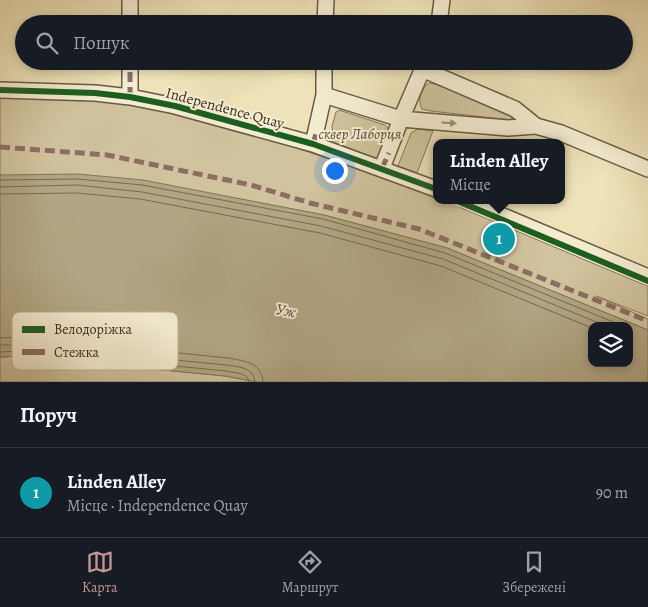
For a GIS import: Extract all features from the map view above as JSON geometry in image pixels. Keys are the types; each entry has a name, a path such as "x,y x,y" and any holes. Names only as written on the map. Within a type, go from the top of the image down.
{"street":[{"path":"130,0 130,15"},
{"path":"325,15 326,0"},
{"path":"440,15 442,0"},
{"path":"130,70 130,97"},
{"path":"315,137 324,95 324,70"},
{"path":"382,168 422,70"},
{"path":"434,70 515,109 536,126"},
{"name":"Independence Quay","path":"0,90 95,92 130,97 315,137 382,168 433,188"},
{"path":"324,95 401,119 508,128 536,126 561,133 648,170"},
{"path":"475,204 648,276"}],"green space":[{"path":"429,83 507,111 512,116 511,120 422,109 420,102 421,94"},
{"path":"0,98 122,101 267,138 433,194 433,204 460,204 648,283 648,316 596,296 648,319 648,330 633,324 633,322 628,322 447,248 324,215 234,198 0,175"},
{"name":"сквер Лаборця","path":"339,110 385,125 389,129 378,159 333,142 332,126 336,112"},
{"path":"418,129 433,131 417,173 398,166 411,133"},
{"path":"12,356 12,370 164,370 225,376 257,382 0,382 0,357"}],"water":[{"name":"Уж","path":"78,174 143,180 324,215 447,248 628,322 588,322 588,367 633,367 633,324 648,330 648,382 257,382 225,376 164,370 178,370 178,312 12,312 12,356 0,357 0,175"}],"marked path":[{"path":"130,70 130,97"},
{"path":"313,144 317,130"},
{"path":"0,147 107,155 251,185 310,203 419,229 648,321"},
{"path":"382,168 389,153"}],"cycle path":[{"path":"0,90 95,93 130,97 175,106 313,144 433,188"},
{"path":"465,204 648,281"}],"place":[{"name":"Linden Alley","path":"499,239"}]}
